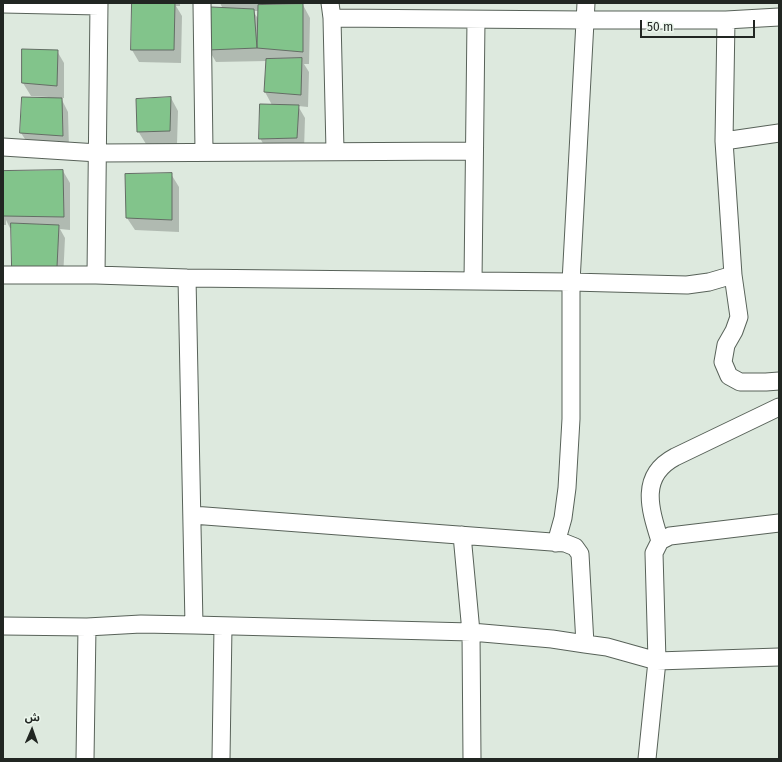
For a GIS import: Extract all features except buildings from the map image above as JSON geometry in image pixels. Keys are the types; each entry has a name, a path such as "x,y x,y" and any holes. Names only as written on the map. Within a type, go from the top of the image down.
{"street":[{"path":"202,3 204,151"},
{"path":"556,543 563,518 567,488 570,440 571,282 586,3"},
{"path":"3,4 99,5 96,275"},
{"path":"335,151 331,10 476,20 726,20 779,17"},
{"path":"473,281 476,20"},
{"path":"726,20 724,141 733,275 740,317 726,345 723,362 729,376 740,382 779,381"},
{"path":"724,141 779,133"},
{"path":"3,147 98,152 474,151"},
{"path":"3,275 96,275 187,278 571,282 687,285 709,282 733,275"},
{"path":"187,278 194,625"},
{"path":"660,542 650,502 651,482 660,467 675,457 779,407"},
{"path":"192,515 565,543 575,547 580,554 585,644"},
{"path":"647,759 657,662 654,553 660,542 670,536 779,523"},
{"path":"462,535 470,632 472,759"},
{"path":"3,626 87,627 141,624 470,632 552,639 607,647 657,662 779,657"},
{"path":"221,759 223,626"},
{"path":"85,759 87,627"}]}
